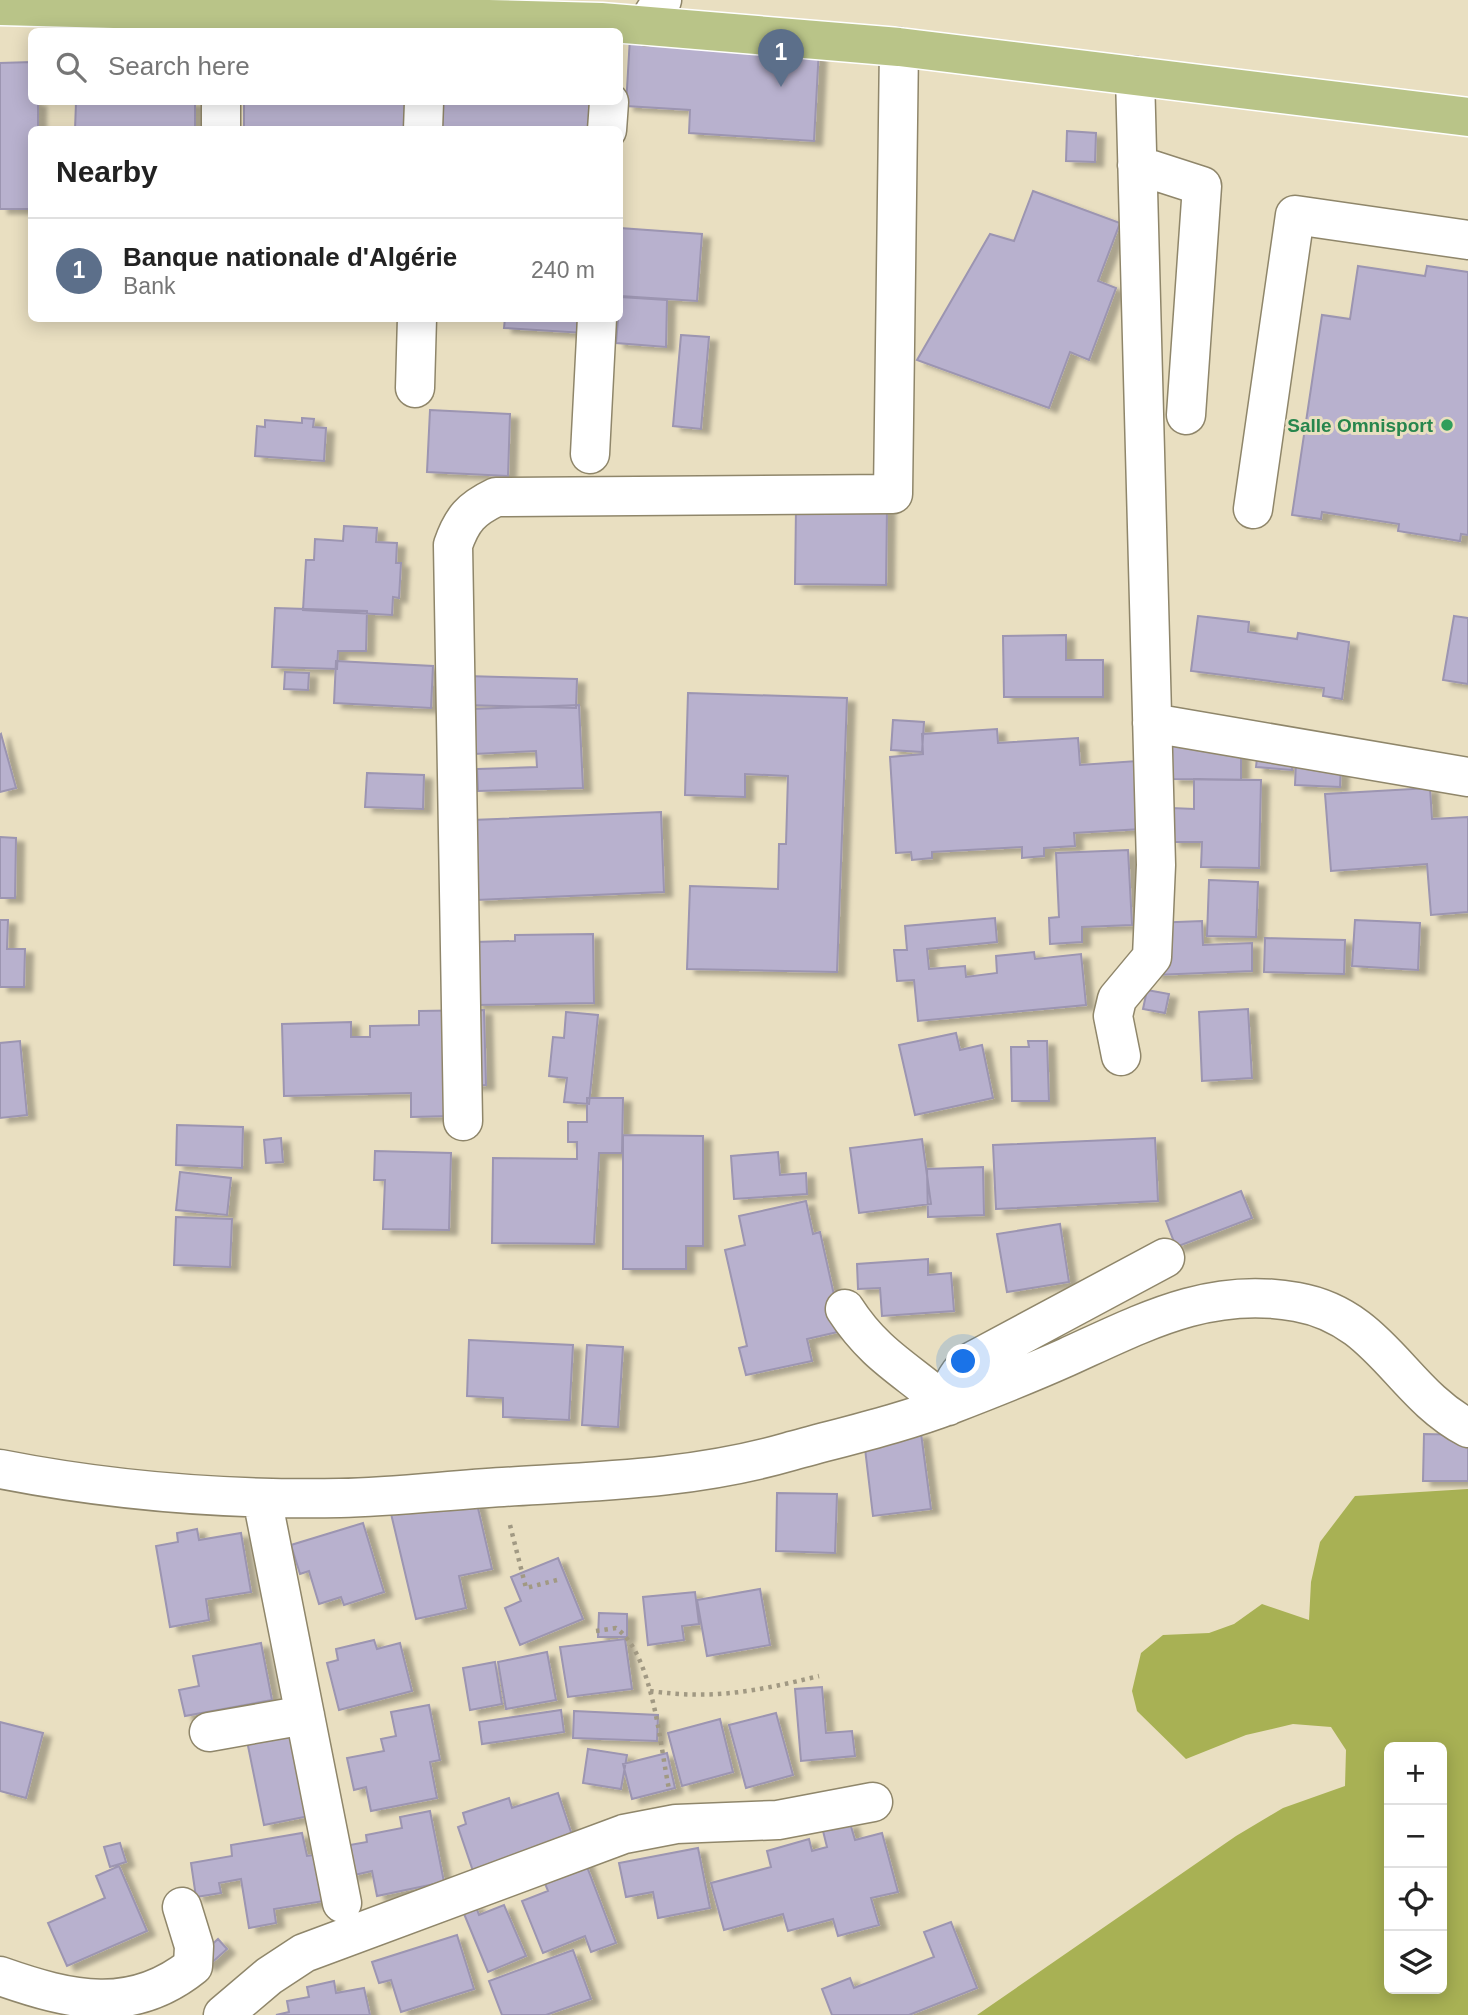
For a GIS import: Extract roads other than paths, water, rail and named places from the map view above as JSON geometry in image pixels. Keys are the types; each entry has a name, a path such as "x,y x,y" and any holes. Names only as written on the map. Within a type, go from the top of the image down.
{"main road":[{"path":"17,4 221,21 375,8 427,24 633,20 899,47 1468,117"}],"street":[{"path":"464,1121 453,545 461,524 472,508 496,496 893,494 899,47"},
{"path":"1121,1056 1113,1016 1117,999 1152,957 1156,865 1135,76"},
{"path":"221,105 221,126"},
{"path":"423,126 424,105"},
{"path":"607,126 609,105"},
{"path":"1137,165 1202,186 1186,415"},
{"path":"1253,509 1295,215 1468,240"},
{"path":"415,388 417,322"},
{"path":"590,454 597,322"},
{"path":"1152,723 1468,778"},
{"path":"947,1406 950,1390 958,1374 970,1363 1165,1258"},
{"path":"0,1469 141,1492 262,1498 342,1498 666,1478 727,1467 947,1406 1032,1373 1167,1311 1214,1300 1254,1296 1298,1302 1338,1312 1377,1343 1448,1418 1468,1428"},
{"path":"845,1309 861,1333 881,1355 947,1406"},
{"path":"262,1498 342,1903"},
{"path":"209,1732 305,1715"},
{"path":"223,2015 269,1976 304,1953 624,1834 676,1824 778,1820 873,1802"},
{"path":"0,1976 52,1994 97,2005 132,2004 179,1979 192,1966 194,1945 182,1907"}],"place":[{"name":"Banque nationale d'Algérie","path":"781,87"},
{"name":"Salle Omnisport","path":"1447,425"}]}
